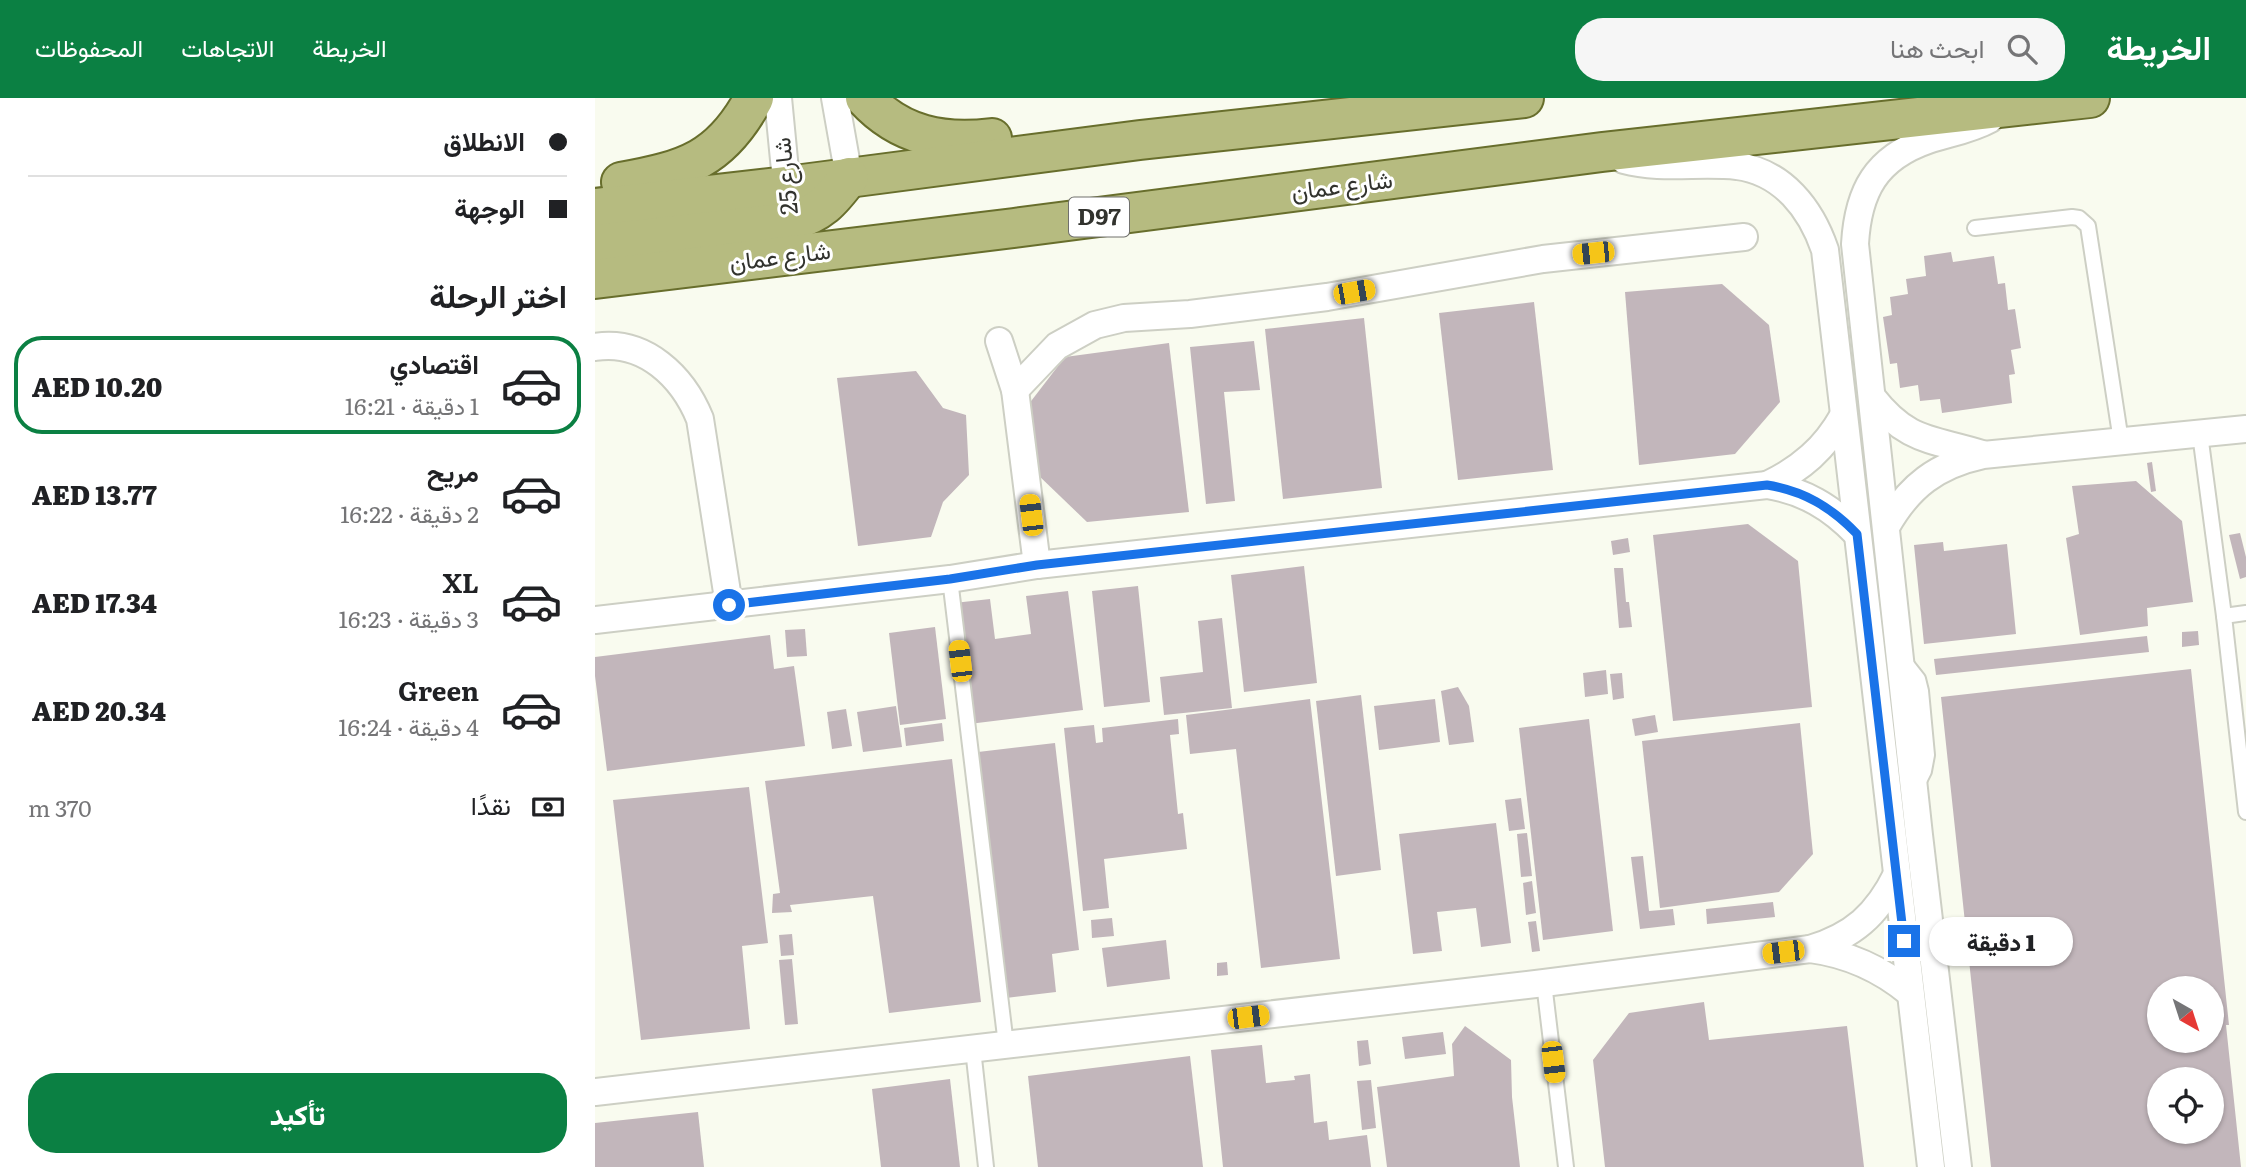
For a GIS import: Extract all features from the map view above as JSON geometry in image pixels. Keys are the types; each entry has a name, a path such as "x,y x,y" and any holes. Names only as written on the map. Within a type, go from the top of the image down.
{"main road":[{"path":"595,187 672,172 692,164 727,138 744,117 754,98"},
{"path":"865,98 889,119 909,130 954,141 1056,129 1112,132 1140,140"},
{"path":"595,244 808,217 823,208 849,177 1413,104 1524,98"},
{"name":"شارع عمان","path":"595,208 790,221 1602,152 2090,98"},
{"name":"شارع عمان","path":"595,279 790,221"}],"street":[{"name":"شارع 25","path":"778,98 790,221"},
{"path":"835,98 849,177"},
{"path":"1958,1167 1855,244 1860,205 1878,170 1903,151 1979,125 2006,107"},
{"path":"1602,152 1616,158 1646,164 1739,166 1763,173 1784,185 1798,199 1810,215 1825,250 1931,1167"},
{"path":"1015,390 1057,346 1095,325 1124,318 1190,314 1327,297 1543,258 1744,237"},
{"path":"999,341 1015,390 1037,565"},
{"path":"595,347 623,348 644,355 679,381 691,399 700,419 729,605"},
{"path":"1872,397 1893,420 1919,437 1983,454"},
{"path":"1767,485 1798,468 1811,457 1829,438 1843,416"},
{"path":"1886,527 1905,497 1933,474 1949,465 1983,454 2246,429"},
{"path":"595,620 950,579 1037,565 1767,485 1817,500 1857,534"},
{"path":"595,1092 1544,983 1810,949 1838,939 1863,922 1888,892 1896,874"},
{"path":"1810,949 1839,954 1867,964 1910,993"}],"lane":[{"path":"1975,228 2073,217 2079,218 2088,226 2121,440"},
{"path":"2200,434 2246,812"},
{"path":"950,579 1006,1045"},
{"path":"2224,616 2246,613"},
{"path":"1544,983 1566,1167"},
{"path":"973,1049 986,1167"}],"building":[{"path":"1951,252 1953,262 1994,256 1998,284 2005,283 2008,310 2015,309 2021,348 2011,350 2015,374 2009,375 2012,403 1942,413 1940,399 1920,401 1918,385 1900,388 1897,363 1890,364 1883,317 1892,315 1890,297 1908,294 1906,279 1926,276 1924,256"},
{"path":"1722,284 1769,325 1780,402 1735,454 1639,465 1625,292"},
{"path":"1534,302 1553,470 1458,480 1439,313"},
{"path":"1364,318 1382,488 1283,499 1265,329"},
{"path":"1254,341 1260,390 1224,392 1235,501 1206,504 1190,347"},
{"path":"1169,343 1189,512 1087,522 1036,473 1025,409 1065,357"},
{"path":"916,371 943,408 966,415 969,475 943,502 931,537 858,546 837,378"},
{"path":"2152,462 2156,491 2151,492 2147,463"},
{"path":"2136,481 2182,521 2193,602 2147,608 2148,626 2080,635 2066,538 2079,534 2072,486"},
{"path":"1748,524 1798,561 1812,707 1673,721 1653,535"},
{"path":"2240,533 2246,557 2246,577 2240,579 2229,535"},
{"path":"1628,538 1630,552 1613,555 1611,541"},
{"path":"1943,542 1944,551 2007,544 2016,634 1924,644 1914,545"},
{"path":"1304,566 1317,683 1244,692 1231,575"},
{"path":"1614,568 1623,568 1626,602 1629,602 1632,627 1619,628"},
{"path":"1138,586 1150,702 1104,707 1092,591"},
{"path":"1068,591 1083,710 969,724 954,603 990,599 995,639 1031,634 1026,596"},
{"path":"1222,618 1232,708 1164,715 1160,677 1203,672 1198,621"},
{"path":"935,627 946,719 900,725 889,633"},
{"path":"805,629 807,656 787,657 785,630"},
{"path":"2198,631 2199,645 2182,647 2182,632"},
{"path":"770,635 774,669 794,666 805,746 607,771 595,657"},
{"path":"2147,636 2149,652 1936,675 1934,659"},
{"path":"2191,669 2224,976 2147,976 2147,1054 2224,1054 2224,978 2229,1025 2226,1025 2241,1167 1991,1167 1941,697"},
{"path":"1606,670 1608,694 1585,697 1583,673"},
{"path":"1622,673 1624,698 1613,700 1610,674"},
{"path":"1458,687 1469,706 1474,742 1449,745 1441,691"},
{"path":"1361,695 1381,870 1336,876 1316,701"},
{"path":"1310,699 1340,959 1261,968 1236,749 1190,754 1186,715"},
{"path":"1435,699 1440,742 1379,750 1374,706"},
{"path":"896,706 902,747 863,752 857,712"},
{"path":"846,709 852,746 832,749 827,712"},
{"path":"1655,715 1658,732 1635,736 1632,719"},
{"path":"1178,719 1179,734 1170,735 1178,814 1183,813 1187,849 1104,859 1109,908 1083,911 1064,728 1094,725 1096,743 1103,742 1102,728"},
{"path":"1589,719 1613,931 1543,940 1519,728"},
{"path":"942,723 944,741 906,746 904,728"},
{"path":"1800,723 1813,854 1779,892 1660,908 1642,741"},
{"path":"1055,743 1079,950 1052,954 1056,992 1006,998 978,752"},
{"path":"952,759 981,1002 889,1013 873,896 790,905 792,912 772,913 773,894 780,893 765,781"},
{"path":"749,787 768,943 742,946 750,1029 641,1040 613,800"},
{"path":"1521,798 1525,829 1509,831 1505,800"},
{"path":"1496,823 1511,943 1481,947 1476,908 1437,912 1442,951 1413,954 1399,834"},
{"path":"1527,833 1532,876 1521,877 1517,834"},
{"path":"1643,856 1649,911 1673,909 1675,925 1640,929 1631,857"},
{"path":"1532,881 1536,913 1526,915 1523,883"},
{"path":"1773,902 1775,917 1707,924 1706,909"},
{"path":"1112,918 1114,936 1092,938 1091,920"},
{"path":"1536,921 1540,951 1532,952 1528,922"},
{"path":"792,934 794,955 781,956 779,935"},
{"path":"1166,940 1170,979 1107,987 1102,948"},
{"path":"792,959 798,1024 785,1025 779,960"},
{"path":"1227,962 1228,975 1217,976 1217,963"},
{"path":"1704,1002 1709,1040 1847,1026 1864,1167 1605,1167 1593,1060 1629,1013"},
{"path":"1465,1026 1511,1060 1512,1097 1520,1167 1387,1167 1377,1087 1454,1076 1452,1044"},
{"path":"1443,1032 1446,1054 1405,1059 1402,1037"},
{"path":"1368,1040 1371,1064 1359,1066 1357,1041"},
{"path":"1262,1045 1266,1083 1295,1080 1294,1076 1310,1074 1314,1123 1327,1121 1329,1140 1367,1135 1371,1167 1223,1167 1211,1050"},
{"path":"1190,1056 1203,1167 1038,1167 1028,1076"},
{"path":"950,1079 960,1167 881,1167 872,1089"},
{"path":"1371,1080 1376,1128 1362,1130 1357,1081"},
{"path":"698,1112 704,1167 595,1167 595,1123"}],"route":[{"path":"729,605 950,579 1037,565 1767,485 1784,488 1817,500 1857,534 1904,941"}]}
